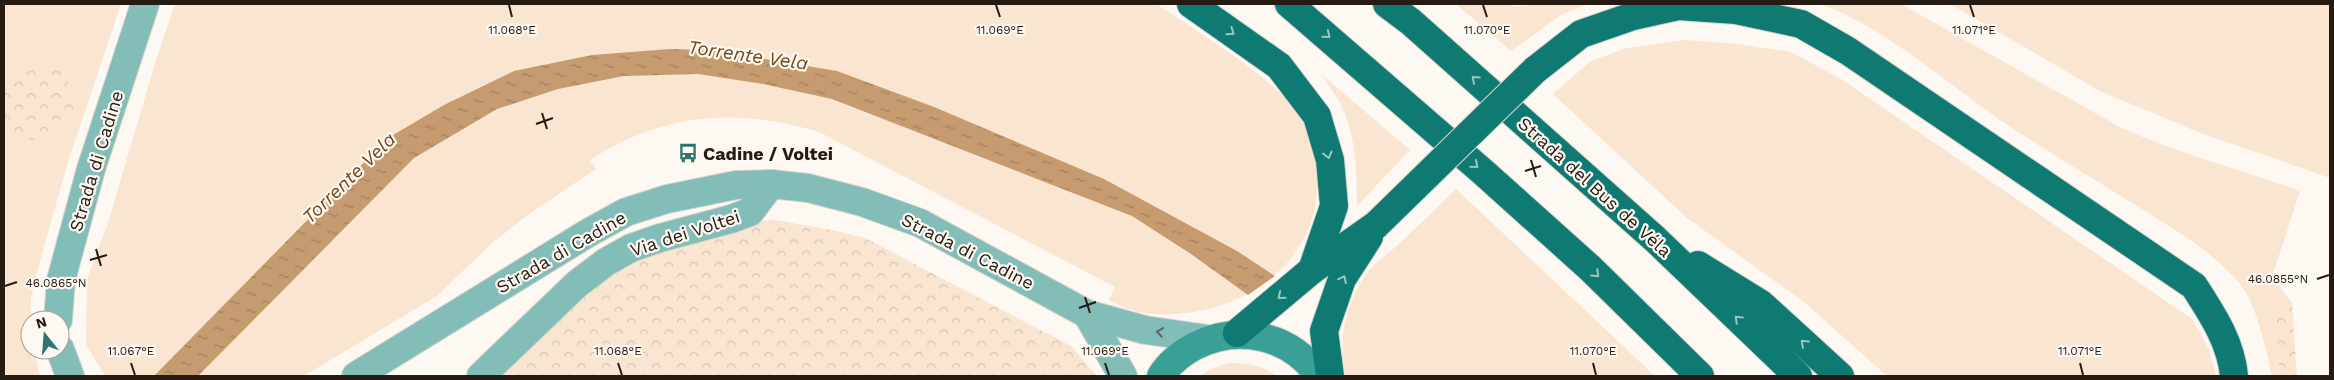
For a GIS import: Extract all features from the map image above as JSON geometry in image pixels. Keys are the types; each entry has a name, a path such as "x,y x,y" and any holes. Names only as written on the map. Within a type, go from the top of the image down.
{"highway":[{"path":"1191,4 1279,66 1317,116 1330,160 1334,206 1312,270"},
{"path":"1289,4 1576,255 1700,376"},
{"name":"Strada del Bus de Véla","path":"1387,4 1411,22 1655,240 1798,376"},
{"path":"1237,334 1312,270 1376,225 1535,70 1581,34 1633,16 1678,6 1736,10 1802,24 1848,51 2194,286 2217,321 2232,360 2234,376"},
{"path":"1330,376 1324,332 1342,279 1376,225"},
{"path":"1655,240 1761,304 1840,376"}],"main road":[{"path":"1161,376 1184,352 1208,340 1237,334 1264,336 1289,347 1310,364 1319,376"}],"street":[{"name":"Strada di Cadine","path":"58,310 60,280 91,169 145,4"},
{"name":"Strada di Cadine","path":"356,376 588,233 626,212 668,199 736,185 772,184 808,188 862,202 920,223 1087,314 1146,330 1208,340"},
{"name":"Via dei Voltei","path":"481,376 569,291 606,262 632,248 660,238 750,212 772,184"},
{"path":"1087,314 1123,376"},
{"path":"64,360 70,376"}],"green space":[{"path":"4,4 121,4 68,162 35,279 31,310 20,310 20,360 36,360 40,376 4,376"},
{"path":"175,4 1156,4 1240,60 1282,95 1298,112 1308,127 1313,142 1317,194 1312,219 1303,241 1289,260 1272,277 1252,291 1229,302 1204,310 1176,314 1138,312 1109,300 1115,287 819,132 758,119 729,117 700,119 672,124 645,132 617,144 590,160 596,169 529,214 491,244 437,296 304,376 105,376 86,344 87,279 108,223 156,60"},
{"path":"1456,4 1510,4 1514,7 1537,4 1587,4 1561,15 1511,51"},
{"path":"1821,4 1901,4 2120,127 2187,153 2300,191 2272,277 2292,303 2274,304 2280,376 2272,376 2256,315 2246,292 2229,272 2206,252 1993,115 1898,45 1848,16"},
{"path":"1950,4 2330,4 2330,178 2198,132 2100,91"},
{"path":"1685,40 1738,44 1791,52 1841,79 2192,319 2208,348 2216,376 1887,376 1804,302 1687,218 1553,94 1591,61 1627,48"},
{"path":"31,66 60,70 70,87 75,101 70,119 61,129 49,137 36,140 23,137 4,126 4,78"},
{"path":"1321,74 1410,150 1357,206 1356,168 1353,143 1347,119 1335,94"},
{"path":"1456,189 1655,376 1346,376 1343,361 1344,331 1352,300 1359,286 1377,262 1398,245"},
{"path":"775,220 865,238 1071,346 1097,376 495,376 542,327 628,260 746,223"},
{"path":"2292,303 2297,376 2280,376 2274,304"},
{"path":"1229,363 1254,365 1266,369 1277,376 1201,376 1210,369"}],"water":[{"name":"Torrente Vela","path":"670,49 711,50 837,71 934,107 1104,179 1237,251 1275,276 1248,295 1191,254 1132,216 832,99 763,84 698,74 624,76 558,89 497,109 414,158 198,376 154,376 388,138 444,105 514,71 592,55"}],"place":[{"name":"Cadine / Voltei","path":"688,153"}]}
